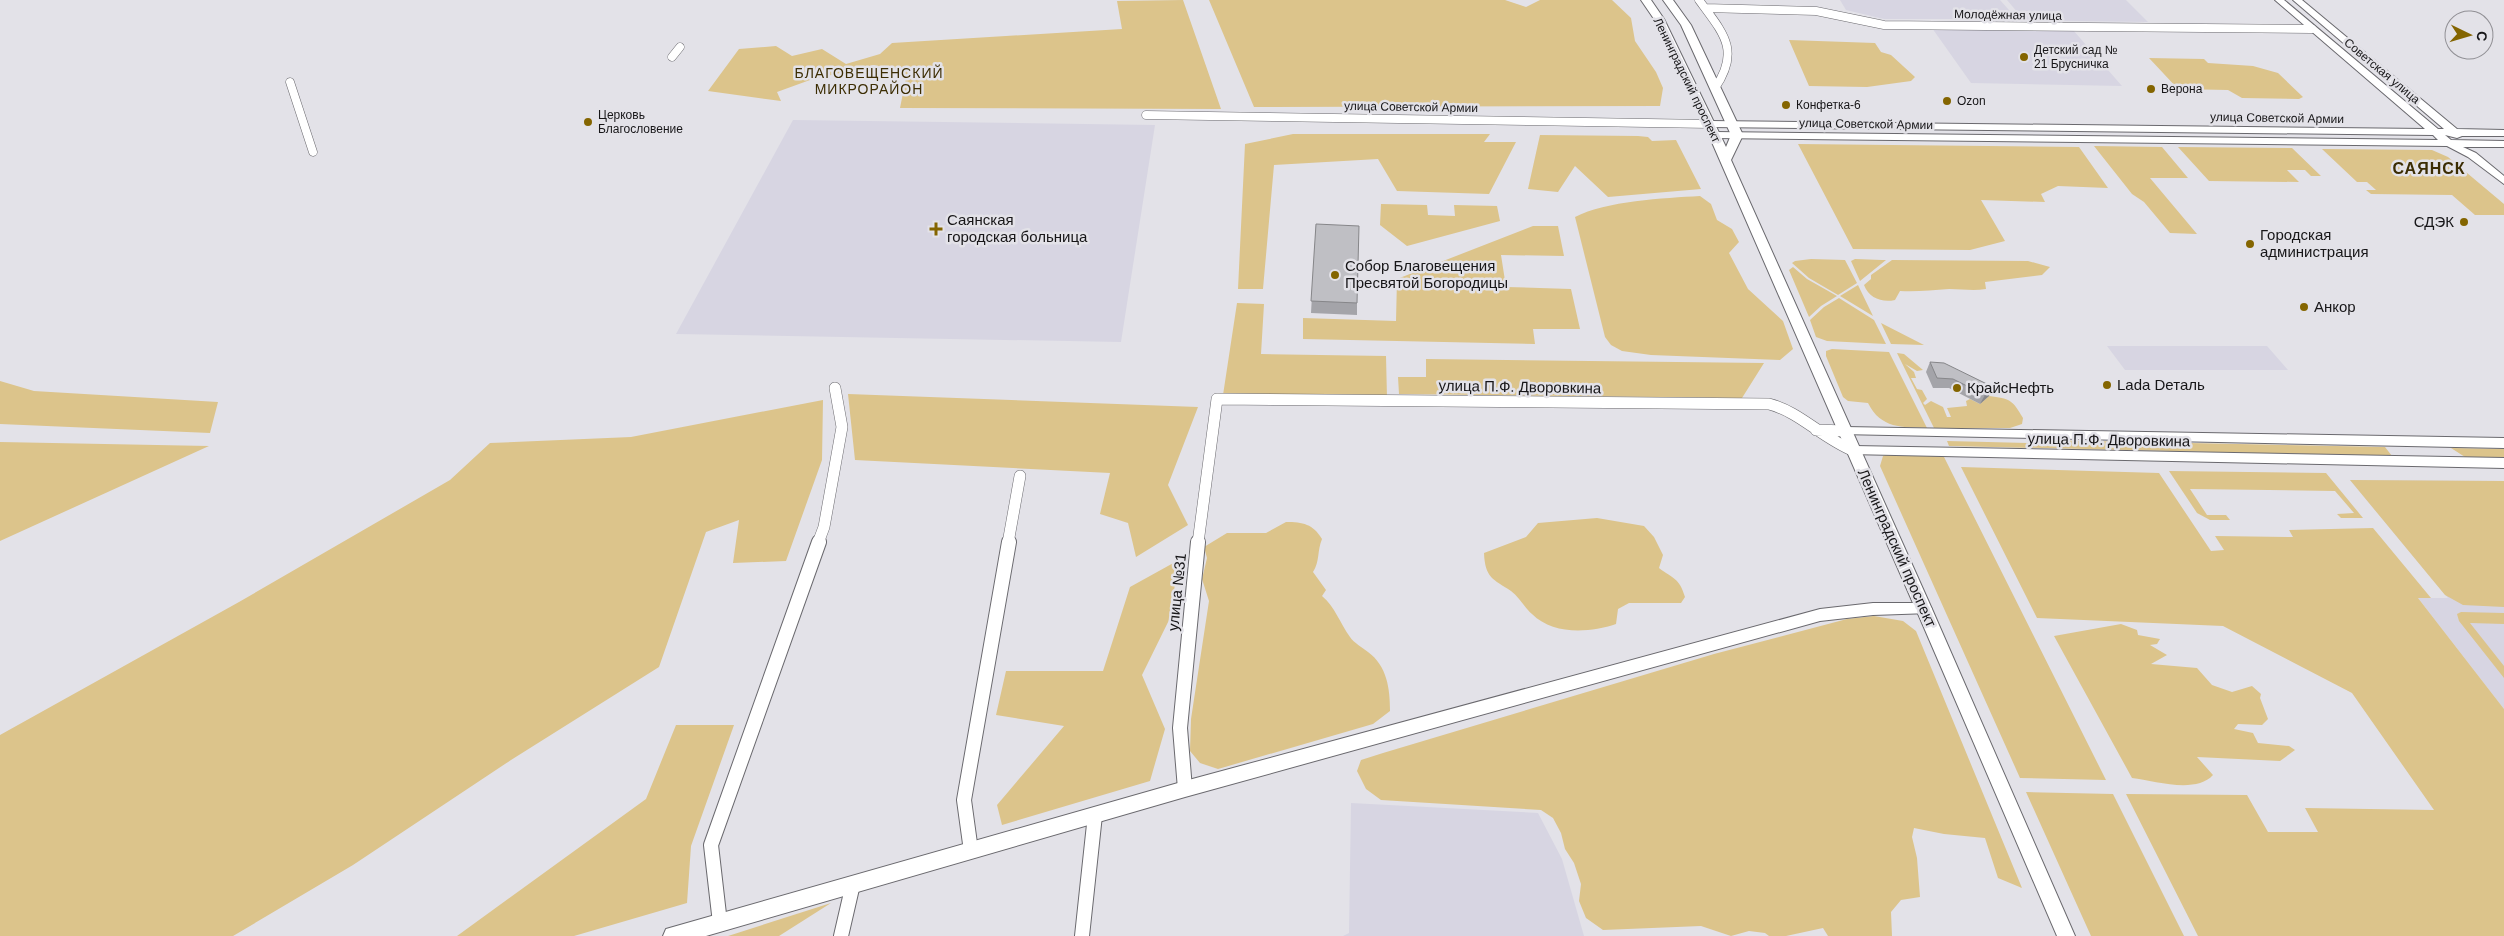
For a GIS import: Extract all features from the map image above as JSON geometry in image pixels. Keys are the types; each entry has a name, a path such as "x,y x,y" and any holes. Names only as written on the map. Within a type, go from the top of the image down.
{"main road":[{"name":"Ленинградский проспект","path":"1646,0 1659,19 1712,129 1924,609"},
{"name":"Ленинградский проспект","path":"1668,0 1686,25 1734,130 1726,161"},
{"path":"673,936 1095,815 1820,615 1873,608 1924,609"}],"street":[{"path":"1699,0 1725,43 1730,59 1726,73 1715,88"},
{"name":"Советская улица","path":"2279,0 2448,143 2472,155 2504,182"},
{"name":"Советская улица","path":"2297,0 2467,143 2472,155"},
{"name":"Молодёжная улица","path":"1705,8 1816,11 1884,25 2312,29"},
{"path":"672,57 680,47"},
{"path":"290,82 313,152"},
{"name":"улица Советской Армии","path":"1146,115 1675,123 1712,129 1734,130 2058,138 2504,144"},
{"name":"улица Советской Армии","path":"1734,130 2049,127 2504,133"},
{"path":"2049,127 2058,138"},
{"path":"720,923 711,845 824,526 842,427 835,388"},
{"name":"улица П.Ф. Дворовкина","path":"1217,399 1769,404 1785,408 1798,415 1814,430 1854,452 2504,463"},
{"name":"улица №31","path":"1185,790 1180,728 1198,543 1217,399"},
{"name":"улица П.Ф. Дворовкина","path":"1814,430 2504,443"},
{"path":"2392,441 2408,461"},
{"path":"970,851 964,800 1020,476"},
{"name":"Ленинградский проспект","path":"1924,609 2066,936"},
{"path":"1082,936 1095,815"},
{"path":"841,936 853,884"}],"shaded area":[{"path":"1183,0 1221,109 900,108 906,78 874,65 810,80 777,92 781,101 708,91 739,49 776,46 792,56 822,49 846,64 880,54 892,43 1122,29 1117,1"},
{"path":"1209,0 1505,0 1526,7 1540,0 1612,0 1631,18 1635,41 1656,72 1663,88 1660,106 1254,107"},
{"path":"1840,0 2000,0 2017,19 1884,19 1846,10"},
{"path":"2007,0 2126,0 2148,22 2024,20"},
{"name":"Детский сад № 21 Брусничка","path":"1932,28 2073,30 2122,86 1971,83"},
{"path":"1789,40 1875,43 1881,52 1891,55 1915,77 1911,81 1867,87 1809,86"},
{"path":"2149,58 2204,59 2208,63 2253,66 2278,73 2303,97 2299,99 2242,98 2228,90 2178,89"},
{"name":"Саянская городская больница","path":"793,120 1155,125 1121,342 676,334"},
{"path":"1293,134 1490,134 1484,142 1516,142 1489,194 1397,191 1378,159 1274,165 1263,289 1238,289 1245,144"},
{"path":"1540,135 1638,136 1648,137 1652,141 1676,140 1701,189 1608,197 1575,166 1558,192 1528,189"},
{"path":"1798,144 2079,147 2108,188 2058,186 2041,194 2045,202 1981,200 2005,241 1970,250 1853,249"},
{"path":"2094,146 2162,147 2188,178 2150,178 2197,234 2170,233 2144,202 2132,194"},
{"path":"2178,147 2292,148 2321,176 2311,176 2305,170 2287,170 2299,182 2209,181"},
{"path":"2322,149 2432,150 2448,157 2504,204 2504,215 2475,215 2452,195 2371,194 2366,190 2376,190 2367,182 2357,182"},
{"path":"1700,196 1711,204 1717,220 1732,229 1739,242 1729,253 1748,289 1783,321 1793,349 1780,360 1651,355 1622,351 1611,345 1605,337 1575,217 1603,207 1619,204 1653,199"},
{"path":"1381,204 1427,205 1428,215 1455,216 1454,205 1497,206 1500,221 1407,246 1380,225"},
{"path":"1533,226 1558,226 1564,256 1501,255 1506,287 1571,289 1580,329 1533,329 1535,344 1303,339 1303,318 1396,321 1397,279"},
{"path":"1811,259 1845,260 1857,283 1838,295 1809,278 1792,263"},
{"path":"1855,259 1886,260 1860,281 1851,261"},
{"path":"1892,260 2028,261 2050,267 2042,275 1985,282 1986,289 1900,291 1895,300 1885,301 1869,293 1864,285 1871,279 1871,275"},
{"path":"1793,267 1807,279 1837,296 1821,306 1809,317 1789,270"},
{"path":"1858,285 1873,316 1840,296"},
{"path":"1839,298 1874,320 1886,344 1827,341 1816,337 1810,320 1824,307"},
{"path":"1237,303 1264,304 1261,354 1386,356 1387,398 1223,395"},
{"path":"1881,323 1924,345 1891,344"},
{"path":"2107,346 2267,346 2288,370 2125,370"},
{"path":"1832,349 1889,352 1927,428 1893,425 1879,418 1868,403 1848,401 1843,397 1826,356 1826,351"},
{"path":"1897,353 1904,354 1923,370 1917,371 1905,364 1914,372 1916,378 1911,378 1917,389 1922,390 1927,399 1923,403 1925,405 1931,401 1943,407 1947,417 1951,417 1947,408 1967,406 1966,401 1970,399 1980,404 1989,396 2002,398 2013,403 2023,418 2022,424 2010,428 1934,428"},
{"path":"1426,359 1764,363 1742,398 1399,394 1398,377 1426,377"},
{"path":"0,381 34,391 218,402 210,433 0,424"},
{"path":"848,394 1198,407 1168,485 1188,525 1136,557 1128,523 1100,514 1110,473 855,460"},
{"path":"823,400 822,460 786,561 733,563 739,520 706,532 659,667 511,760 353,865 233,936 0,936 0,735 239,602 450,480 490,443 631,437"},
{"path":"2041,440 2385,447 2392,456 1949,446 1947,441 2028,443"},
{"path":"0,442 209,446 0,541"},
{"path":"2451,448 2504,449 2504,458 2465,457"},
{"path":"1891,453 1943,455 2106,780 2020,778 1880,466 1883,456"},
{"path":"1961,467 2159,473 2211,551 2224,550 2215,536 2293,537 2289,530 2373,528 2431,598 2418,598 2504,709 2504,936 2198,936 2126,794 2247,795 2268,832 2318,832 2305,808 2434,810 2352,693 2223,626 2037,618"},
{"path":"2169,471 2326,473 2363,518 2341,518 2337,514 2354,513 2335,491 2190,489 2207,515 2226,515 2230,520 2210,520 2197,513"},
{"path":"2350,480 2504,481 2504,709 2418,598 2448,598"},
{"path":"2350,480 2504,481 2504,607 2463,605 2445,595"},
{"path":"1597,518 1644,526 1654,537 1663,555 1659,568 1675,579 1683,590 1685,597 1681,603 1629,603 1618,609 1616,624 1583,630 1561,629 1550,626 1529,612 1514,593 1488,573 1484,553 1526,537 1538,523"},
{"path":"1286,522 1307,525 1315,530 1322,539 1317,564 1313,572 1326,590 1322,596 1334,610 1346,632 1379,664 1388,686 1390,711 1373,724 1218,769 1200,763 1190,751 1191,719 1209,601 1202,579 1207,558 1204,547 1227,533 1266,533"},
{"path":"1177,561 1172,614 1142,675 1165,729 1150,781 1002,825 997,805 1064,726 996,715 1006,671 1103,671 1130,587"},
{"path":"2461,612 2504,613 2504,624 2470,623 2504,666 2504,678 2459,621 2457,614"},
{"path":"1874,616 1903,621 1916,631 2022,888 1998,878 1985,838 1944,834 1914,828 1912,837 1917,858 1920,897 1901,900 1891,912 1892,936 1828,936 1823,928 1786,936 1769,936 1765,933 1749,931 1731,936 1701,926 1603,930 1586,918 1579,901 1581,884 1574,863 1565,849 1561,833 1553,818 1541,810 1381,800 1366,789 1357,771 1361,760 1383,753 1714,654 1847,619"},
{"path":"2121,624 2137,630 2138,635 2160,639 2157,644 2150,645 2167,655 2151,664 2197,668 2212,685 2232,692 2252,686 2261,694 2260,698 2268,719 2262,725 2238,724 2234,729 2253,733 2258,743 2289,746 2295,750 2280,761 2197,757 2213,775 2206,781 2196,784 2175,785 2132,778 2054,636"},
{"path":"676,725 734,725 691,846 687,903 574,936 457,936 646,799"},
{"path":"2026,792 2113,794 2184,936 2091,936"},
{"path":"1351,803 1538,813 1562,859 1584,936 1343,936 1349,933"},
{"path":"831,903 779,936 728,936"}],"building":[{"name":"Собор Благовещения Пресвятой Богородицы","path":"1316,224 1359,226 1357,303 1311,301"},
{"path":"1930,362 1944,363 1993,387 1985,395 1953,379 1937,378"}],"place":[{"name":"Детский сад № 21 Брусничка","path":"2024,57"},
{"name":"Верона","path":"2151,89"},
{"name":"Ozon","path":"1947,101"},
{"name":"Конфетка-6","path":"1786,105"},
{"name":"Церковь Благословение","path":"588,122"},
{"name":"СДЭК","path":"2464,222"},
{"name":"Саянская городская больница","path":"936,229"},
{"name":"Городская администрация","path":"2250,244"},
{"name":"Собор Благовещения Пресвятой Богородицы","path":"1335,275"},
{"name":"Анкор","path":"2304,307"},
{"name":"Lada Dеталь","path":"2107,385"},
{"name":"КрайсНефть","path":"1957,388"}],"district":[{"name":"БЛАГОВЕЩЕНСКИЙ МИКРОРАЙОН","path":"869,82"},
{"name":"САЯНСК","path":"2429,168"}]}
